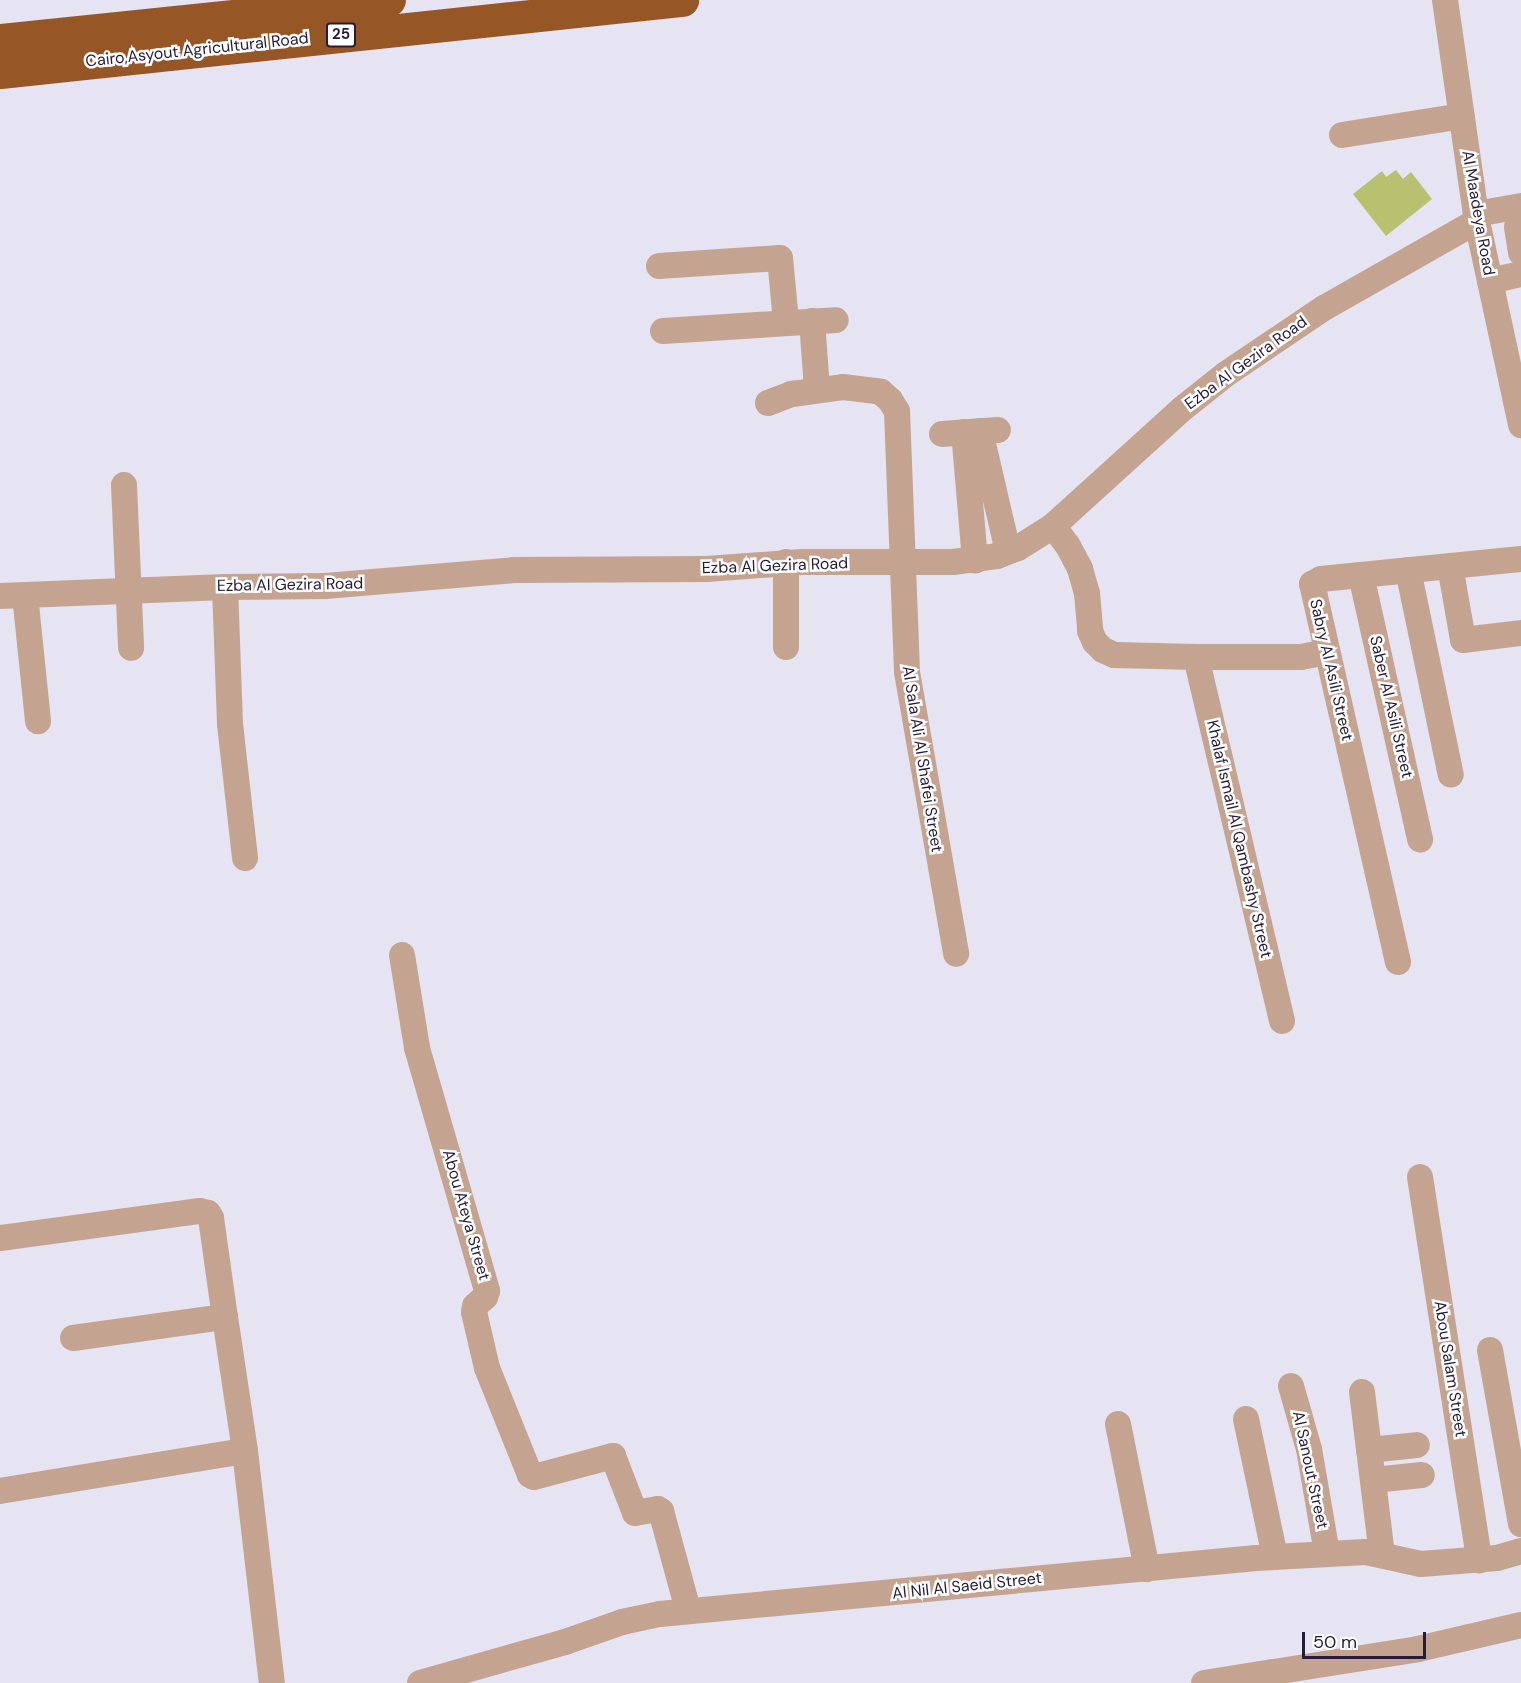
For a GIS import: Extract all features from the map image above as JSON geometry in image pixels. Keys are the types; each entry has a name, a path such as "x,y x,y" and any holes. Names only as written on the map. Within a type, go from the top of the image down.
{"highway":[{"name":"Cairo,Asyout Agricultural Road","path":"0,72 95,45 174,10 389,0"},
{"name":"Cairo,Asyout Agricultural Road","path":"0,40 95,45 681,0"}],"street":[{"name":"Al Maadeya Road","path":"1445,0 1477,217 1521,425"},
{"path":"1342,135 1462,117"},
{"name":"Ezba Al Gezira Road","path":"0,597 225,587 357,584 514,570 707,569 786,562 902,564 975,561 1008,552 1038,537 1226,374 1374,278 1477,217 1519,217"},
{"path":"1519,217 1521,253"},
{"path":"658,266 780,258 786,322"},
{"path":"1490,281 1521,274"},
{"path":"663,331 824,320 817,389"},
{"name":"Al Sala Ali Al Shafei Street","path":"768,403 817,389 843,387 881,392 897,411 902,564 910,693 956,954"},
{"path":"975,561 971,432 1008,552"},
{"path":"124,485 131,648"},
{"path":"1053,526 1068,546 1080,569 1087,593 1090,631 1095,642 1103,650 1114,655 1196,657 1301,657 1327,652"},
{"name":"Sabry Al Asili Street","path":"1398,962 1312,584 1316,579 1521,559"},
{"path":"786,562 786,647"},
{"path":"1450,566 1463,640 1521,633"},
{"path":"1408,570 1451,775"},
{"name":"Saber Al Asili Street","path":"1361,575 1420,838"},
{"path":"225,587 230,724 245,858"},
{"path":"25,595 38,721"},
{"name":"Khalaf Ismail Al Qambashy Street","path":"1196,657 1282,1021"},
{"name":"Abou Ateya Street","path":"402,955 417,1048 487,1291 485,1297 474,1306 474,1312 488,1368 530,1475 534,1477 613,1456 634,1514 656,1509 661,1511 688,1610"},
{"name":"Abou Salam Street","path":"1420,1177 1479,1560"},
{"path":"0,1238 200,1211 207,1213 211,1218 245,1451 272,1683"},
{"path":"73,1338 225,1317"},
{"path":"1490,1350 1521,1524"},
{"name":"Al Sanout Street","path":"1292,1386 1309,1449 1327,1553"},
{"path":"1362,1392 1382,1555"},
{"path":"1246,1419 1275,1557"},
{"path":"1118,1424 1147,1569"},
{"path":"1369,1450 1418,1445"},
{"path":"0,1491 245,1451"},
{"path":"1373,1480 1422,1475"},
{"name":"Al Nil Al Saeid Street","path":"420,1683 565,1642 622,1622 688,1610 781,1604 1327,1553 1366,1552 1421,1564 1479,1560 1521,1551"},
{"path":"1204,1683 1418,1649 1521,1625"}],"building":[{"path":"1396,170 1403,179 1411,172 1432,199 1386,236 1353,194 1382,171 1386,177"}]}
